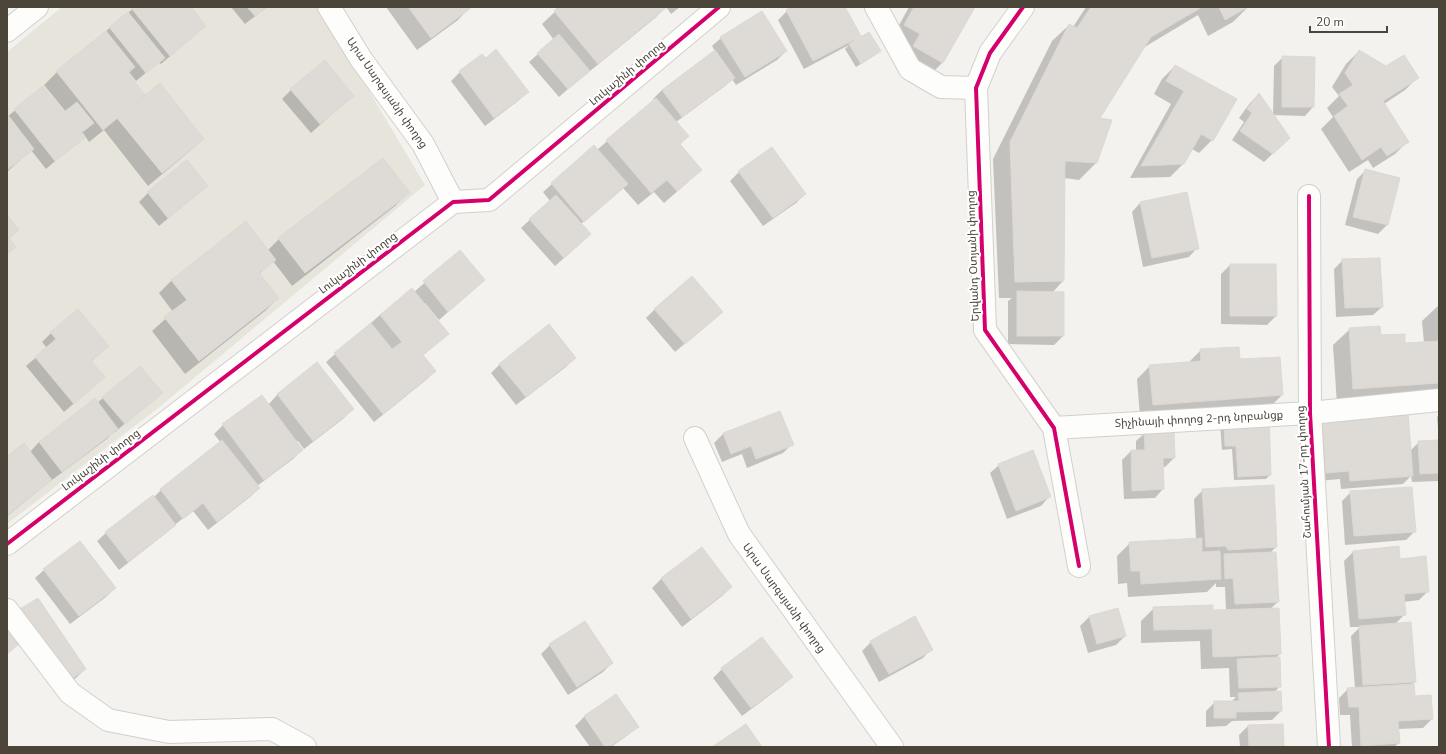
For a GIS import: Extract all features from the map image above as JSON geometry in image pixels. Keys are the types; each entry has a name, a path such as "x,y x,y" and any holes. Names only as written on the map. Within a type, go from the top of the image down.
{"street":[{"path":"7,31 37,7"},
{"name":"Արա Սարգսյանի փողոց","path":"329,7 361,59 423,144 453,202"},
{"name":"Լուկաշինի փողոց","path":"7,544 453,202 489,200 719,7"},
{"path":"876,7 910,69 941,87 976,88"},
{"name":"Երվանդ Օտյանի փողոց","path":"1023,7 990,53 976,88 985,330 1054,428 1079,566"},
{"name":"Շահումյան 17-րդ փողոց","path":"1309,196 1310,413 1329,747"},
{"name":"Տիչինայի փողոց 2-րդ նրբանցք","path":"1054,428 1310,413 1439,400"},
{"name":"Արա Սարգսյանի փողոց","path":"695,438 739,534 892,747"},
{"path":"7,610 70,693 108,720 169,732 272,729 305,747"}],"shaded area":[{"path":"62,7 319,7 425,185 162,405 7,524 7,52"}],"building":[{"path":"133,7 191,7 206,26 170,56 132,9"},
{"path":"247,7 266,7 255,16"},
{"path":"408,7 472,7 431,38"},
{"path":"558,7 667,7 598,64 554,11"},
{"path":"792,7 845,7 861,36 813,61 786,10"},
{"path":"914,7 975,7 943,63 913,46 920,34 904,25"},
{"path":"1091,7 1202,7 1151,37 1100,118 1112,120 1097,163 1065,161 1064,281 1015,282 1010,142 1069,24 1077,28"},
{"path":"1219,7 1248,7 1225,20"},
{"path":"762,11 787,51 745,77 720,37"},
{"path":"128,12 165,58 146,73 109,27"},
{"path":"106,31 135,67 128,73 145,95 103,130 56,71"},
{"path":"869,32 881,51 861,64 849,44"},
{"path":"559,34 590,71 568,89 537,53"},
{"path":"496,49 529,92 494,118 459,71 482,54 486,58"},
{"path":"715,50 735,78 682,117 662,90"},
{"path":"1359,50 1386,66 1404,55 1419,78 1383,101 1409,142 1387,156 1381,147 1362,160 1334,116 1348,106 1339,94 1353,85 1345,73"},
{"path":"1282,56 1315,57 1314,107 1282,107"},
{"path":"325,60 354,96 320,124 290,89"},
{"path":"1175,65 1237,99 1213,141 1201,134 1184,164 1141,166 1184,91 1166,81"},
{"path":"160,83 204,139 162,173 117,118"},
{"path":"43,86 64,112 77,102 94,123 81,133 85,138 55,161 14,109"},
{"path":"1259,93 1290,138 1273,154 1240,131 1252,113 1247,109"},
{"path":"656,98 689,136 680,144 702,170 677,191 667,180 651,193 606,140"},
{"path":"7,115 34,149 7,170"},
{"path":"594,145 628,184 584,222 551,183"},
{"path":"772,147 806,194 773,218 738,171"},
{"path":"383,158 410,193 305,273 278,238"},
{"path":"187,160 208,186 168,218 147,192"},
{"path":"1365,169 1400,178 1388,225 1353,217"},
{"path":"1187,192 1199,249 1152,258 1140,202"},
{"path":"556,195 591,234 564,258 529,219"},
{"path":"7,215 19,230 9,238 16,247 7,254"},
{"path":"246,221 276,260 259,273 279,298 199,361 164,317 187,300 171,280"},
{"path":"460,250 485,280 448,312 423,281"},
{"path":"1380,258 1383,307 1345,308 1342,259"},
{"path":"1230,264 1276,264 1277,316 1230,316"},
{"path":"692,276 723,312 685,344 654,309"},
{"path":"412,288 449,334 423,355 436,371 383,414 334,353 371,323 392,349 402,342 380,315"},
{"path":"1017,291 1064,292 1064,336 1017,336"},
{"path":"78,309 109,346 91,361 105,377 74,404 35,357 56,339 50,332"},
{"path":"549,324 576,358 526,397 499,364"},
{"path":"1380,326 1381,335 1405,334 1405,343 1439,341 1439,383 1353,389 1349,328"},
{"path":"1239,347 1240,359 1280,357 1283,395 1153,405 1149,365 1201,361 1200,349"},
{"path":"317,362 354,409 313,441 277,394"},
{"path":"140,366 163,393 125,424 102,397"},
{"path":"262,395 303,450 264,480 222,424"},
{"path":"95,398 118,429 62,472 39,442"},
{"path":"780,411 794,445 756,459 751,446 731,454 723,433"},
{"path":"1408,413 1413,476 1350,481 1349,471 1326,473 1322,420"},
{"path":"1269,417 1271,475 1238,477 1236,446 1225,446 1224,418"},
{"path":"1174,431 1175,458 1163,458 1164,489 1132,491 1131,450 1145,450 1144,432"},
{"path":"222,440 260,488 217,522 203,503 183,519 160,489"},
{"path":"1439,440 1439,473 1420,474 1418,441"},
{"path":"24,443 52,480 7,515 7,456"},
{"path":"1033,450 1051,497 1016,511 998,464"},
{"path":"1274,485 1277,547 1228,550 1226,546 1206,547 1202,489"},
{"path":"1412,487 1416,532 1354,536 1350,491"},
{"path":"153,495 176,525 128,562 105,532"},
{"path":"1202,538 1202,552 1220,551 1221,579 1141,584 1140,571 1131,571 1129,542"},
{"path":"80,541 116,588 79,616 43,569"},
{"path":"1399,546 1400,559 1426,556 1429,592 1404,594 1406,615 1359,619 1353,551"},
{"path":"702,547 732,587 691,619 661,578"},
{"path":"1276,552 1279,602 1235,604 1233,578 1225,579 1224,554"},
{"path":"38,598 86,669 68,681 20,609"},
{"path":"1213,605 1213,610 1279,608 1281,654 1213,657 1212,629 1154,630 1153,607"},
{"path":"1118,608 1126,636 1097,644 1089,616"},
{"path":"915,616 933,650 889,674 870,641"},
{"path":"585,621 613,663 577,687 549,644"},
{"path":"1411,622 1416,682 1363,685 1359,626"},
{"path":"7,628 19,644 7,654"},
{"path":"762,637 793,677 751,708 721,668"},
{"path":"1280,657 1281,687 1239,688 1237,659"},
{"path":"1414,684 1415,696 1431,695 1433,719 1398,721 1400,743 1361,746 1359,707 1349,707 1347,688"},
{"path":"1281,691 1282,711 1236,712 1236,718 1214,718 1214,701 1239,701 1238,693"},
{"path":"616,694 639,727 609,747 605,747 584,716"},
{"path":"746,724 762,747 712,747"},
{"path":"1283,724 1284,747 1249,747 1248,725"}],"cycle path":[{"path":"7,544 453,202 489,200 719,7"},
{"path":"1023,7 990,53 976,88 985,330 1054,428 1079,566"},
{"path":"1309,196 1310,413 1329,747"}]}
